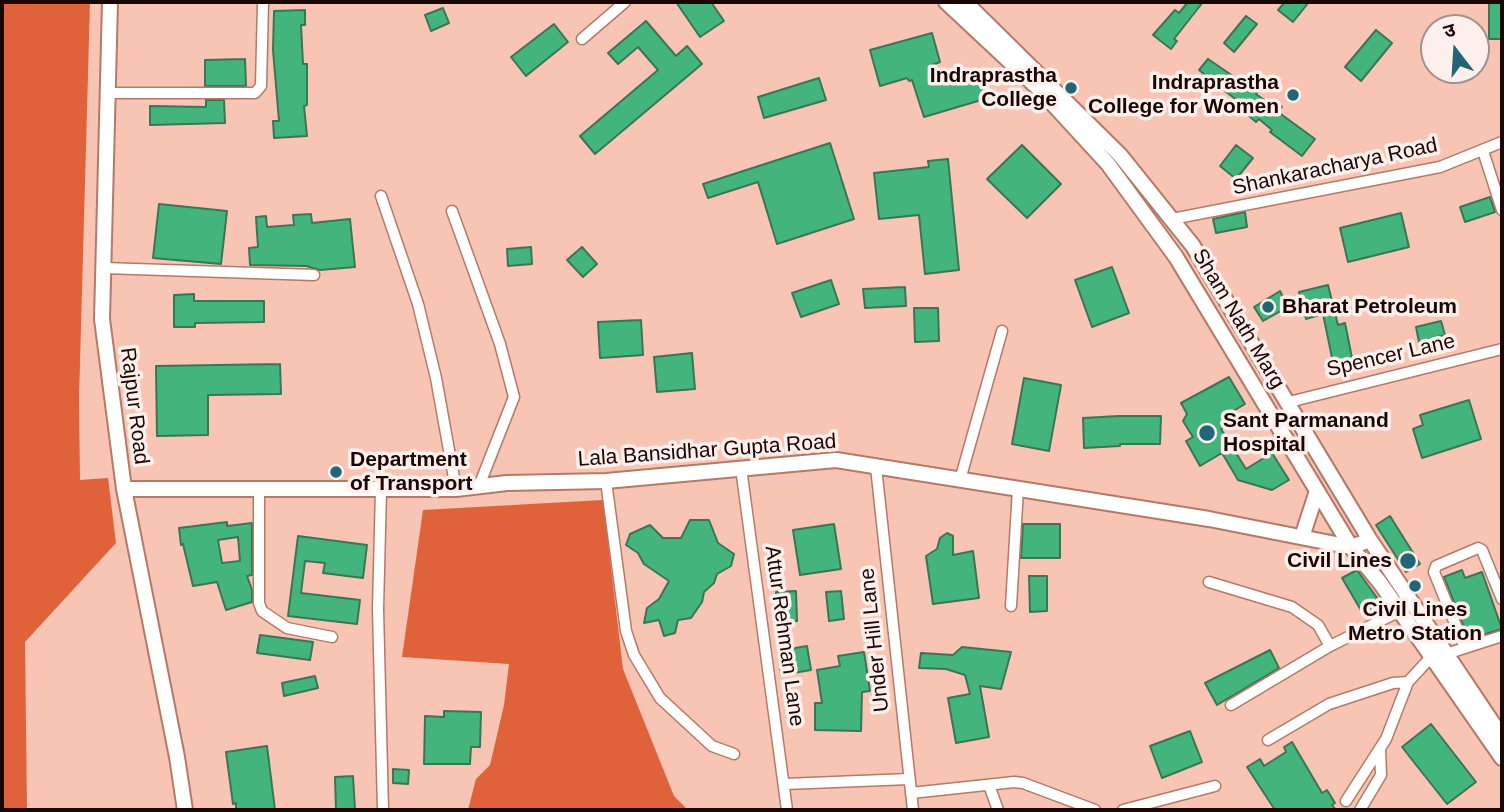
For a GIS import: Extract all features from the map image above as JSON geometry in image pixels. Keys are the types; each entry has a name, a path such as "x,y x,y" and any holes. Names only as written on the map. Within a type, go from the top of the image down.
{"street":[{"name":"Rajpur Road","path":"110,2 102,319 124,489 185,810"},
{"path":"108,93 255,93 261,86 263,2"},
{"path":"582,39 625,2"},
{"name":"Sham Nath Marg","path":"946,2 1040,90 1108,164 1176,257 1350,547 1502,737"},
{"name":"Sham Nath Marg","path":"965,2 1120,155 1194,246 1502,758"},
{"name":"Shankaracharya Road","path":"1172,219 1440,167 1502,142"},
{"path":"1483,151 1502,210"},
{"path":"381,196 418,304 436,378 456,489"},
{"path":"452,211 500,344 514,397 480,486"},
{"path":"104,268 314,275"},
{"path":"960,480 1002,331"},
{"name":"Spencer Lane","path":"1289,402 1502,349"},
{"name":"Lala Bansidhar Gupta Road","path":"124,489 456,489 507,483 606,481 836,460 1209,519 1350,547"},
{"name":"Under Hill Lane","path":"876,467 913,810"},
{"name":"Attur Rehman Lane","path":"741,468 787,810"},
{"path":"606,481 626,632 634,654 660,698 712,747 734,754"},
{"path":"1011,606 1018,489"},
{"path":"259,490 259,603 262,611 287,628 332,637"},
{"path":"381,491 378,609 383,810"},
{"path":"1302,537 1317,491"},
{"path":"1350,547 1370,540"},
{"path":"1465,648 1434,572 1436,566 1478,548 1482,550 1502,599"},
{"path":"1209,582 1292,607 1318,625 1330,646"},
{"path":"1231,705 1330,646 1400,611"},
{"path":"1346,801 1390,729 1408,681 1439,655 1502,636"},
{"path":"1268,740 1329,704 1393,682 1408,681"},
{"path":"1360,810 1381,775 1380,748"},
{"path":"785,784 909,779"},
{"path":"911,793 1023,783 1095,810"},
{"path":"989,785 998,810"},
{"path":"1123,810 1215,786"}],"shaded area":[{"path":"2,2 90,2 79,398 80,480 108,478 116,543 25,642 27,810 2,810"},
{"path":"603,500 623,669 674,796 688,810 468,810 476,779 490,765 504,705 509,664 402,657 423,510"}],"building":[{"path":"676,2 711,2 724,21 700,37"},
{"path":"1188,2 1203,2 1174,39 1177,41 1171,49 1153,35 1175,10 1179,13"},
{"path":"1285,2 1309,2 1293,22 1278,10"},
{"path":"1489,2 1502,2 1502,39 1490,39"},
{"path":"443,8 449,23 431,31 425,15"},
{"path":"305,10 305,25 301,25 303,64 307,64 307,105 304,106 307,136 274,138 273,121 279,121 273,50 274,11"},
{"path":"1246,16 1257,24 1234,52 1224,43"},
{"path":"646,21 676,56 687,46 702,64 595,154 580,136 658,70 638,47 618,64 608,53"},
{"path":"554,24 568,42 526,76 511,57"},
{"path":"1376,30 1392,43 1361,81 1345,67"},
{"path":"932,33 940,62 932,65 938,85 980,72 988,98 924,117 912,80 907,78 880,86 870,50"},
{"path":"245,59 246,86 205,86 205,60"},
{"path":"1208,59 1249,87 1253,83 1260,89 1256,94 1271,105 1275,101 1282,107 1278,112 1315,139 1302,156 1270,132 1272,130 1259,119 1256,122 1235,104 1238,101 1221,88 1219,92 1202,79 1205,75 1199,70"},
{"path":"819,78 826,100 764,118 758,97"},
{"path":"206,100 224,100 225,123 150,125 150,106 206,107"},
{"path":"830,143 854,219 777,244 758,182 708,198 703,184"},
{"path":"1022,145 1061,184 1027,218 987,179"},
{"path":"1236,145 1253,158 1236,179 1220,166"},
{"path":"948,159 959,270 925,274 919,215 879,219 874,173 929,167 928,161"},
{"path":"1490,197 1495,212 1465,222 1460,207"},
{"path":"159,204 227,211 221,264 153,258"},
{"path":"1245,212 1247,227 1216,233 1213,219"},
{"path":"1401,213 1409,247 1348,262 1340,228"},
{"path":"311,214 312,223 350,219 355,267 320,270 306,266 250,265 249,248 258,247 256,217 266,216 267,227 294,225 293,215"},
{"path":"531,247 532,264 508,266 507,249"},
{"path":"582,247 597,264 583,277 567,260"},
{"path":"1112,267 1129,313 1092,327 1075,280"},
{"path":"831,280 839,304 801,317 792,293"},
{"path":"1328,285 1338,325 1345,323 1354,368 1335,372 1323,314 1306,319 1299,292"},
{"path":"905,287 906,306 865,308 863,289"},
{"path":"1280,291 1288,307 1263,321 1254,307"},
{"path":"194,294 194,301 264,301 264,322 195,323 195,327 174,327 174,295"},
{"path":"914,308 938,308 939,341 915,342"},
{"path":"641,320 643,355 600,358 598,322"},
{"path":"1441,321 1445,335 1419,342 1416,327"},
{"path":"692,353 695,389 657,392 654,357"},
{"path":"280,364 281,394 208,395 208,435 157,436 156,366"},
{"name":"Sant Parmanand Hospital","path":"1229,377 1245,404 1230,413 1234,421 1221,429 1246,469 1272,453 1289,480 1272,490 1238,480 1222,453 1200,466 1186,441 1193,437 1183,421 1187,414 1181,403"},
{"path":"1024,378 1061,385 1049,451 1012,444"},
{"path":"1469,400 1481,439 1422,458 1413,429 1423,425 1420,415"},
{"path":"1161,416 1160,444 1120,444 1084,448 1083,418"},
{"path":"1390,516 1420,564 1406,572 1376,525"},
{"path":"690,520 709,520 718,543 734,554 731,566 717,574 691,618 678,620 675,633 664,636 659,620 644,623 647,608 659,599 669,581 644,564 638,553 626,545 630,534 650,525 663,538 681,538"},
{"path":"227,522 227,526 252,523 252,575 247,576 252,590 252,602 226,610 217,582 193,586 179,528","holes":["238,537 240,561 222,563 218,540"]},
{"path":"834,524 841,569 800,575 793,530"},
{"path":"1023,524 1060,524 1060,558 1021,558"},
{"path":"947,533 953,536 953,555 973,551 979,598 933,604 926,556 937,549 940,538"},
{"path":"298,536 367,545 363,578 323,573 325,563 305,561 301,593 360,600 357,624 288,616"},
{"path":"1357,570 1383,606 1365,617 1342,578"},
{"path":"1462,570 1465,578 1482,572 1502,629 1469,639 1444,577"},
{"path":"1029,576 1047,576 1047,611 1030,612"},
{"path":"796,591 797,621 777,622 776,592"},
{"path":"841,591 844,619 829,621 826,592"},
{"path":"260,635 313,642 310,660 257,653"},
{"path":"807,646 811,670 781,675 778,651"},
{"path":"962,647 1011,652 1001,689 980,686 989,737 956,743 948,698 970,694 965,675 946,669 919,668 921,653 953,655"},
{"path":"1270,650 1279,668 1217,705 1205,683"},
{"path":"864,652 870,691 862,692 861,731 815,730 815,703 822,703 817,670 840,666 838,656"},
{"path":"315,676 318,688 284,696 282,683"},
{"path":"444,711 481,712 480,747 471,747 470,764 424,764 425,716 444,717"},
{"path":"1431,724 1476,782 1447,804 1402,747"},
{"path":"1190,731 1202,762 1162,778 1150,746"},
{"path":"1292,742 1322,793 1327,790 1336,810 1275,810 1247,767 1260,759 1264,766 1286,752 1284,747"},
{"path":"267,746 275,810 236,810 226,752"},
{"path":"393,769 409,770 408,784 393,783"},
{"path":"353,776 355,810 336,810 335,777"}],"place":[{"name":"Indraprastha College","path":"1071,88"},
{"name":"Indraprastha College for Women","path":"1293,95"},
{"name":"Bharat Petroleum","path":"1268,307"},
{"name":"Sant Parmanand Hospital","path":"1207,433"},
{"name":"Department of Transport","path":"336,472"},
{"name":"Civil Lines","path":"1408,561"},
{"name":"Civil Lines Metro Station","path":"1415,586"}]}
